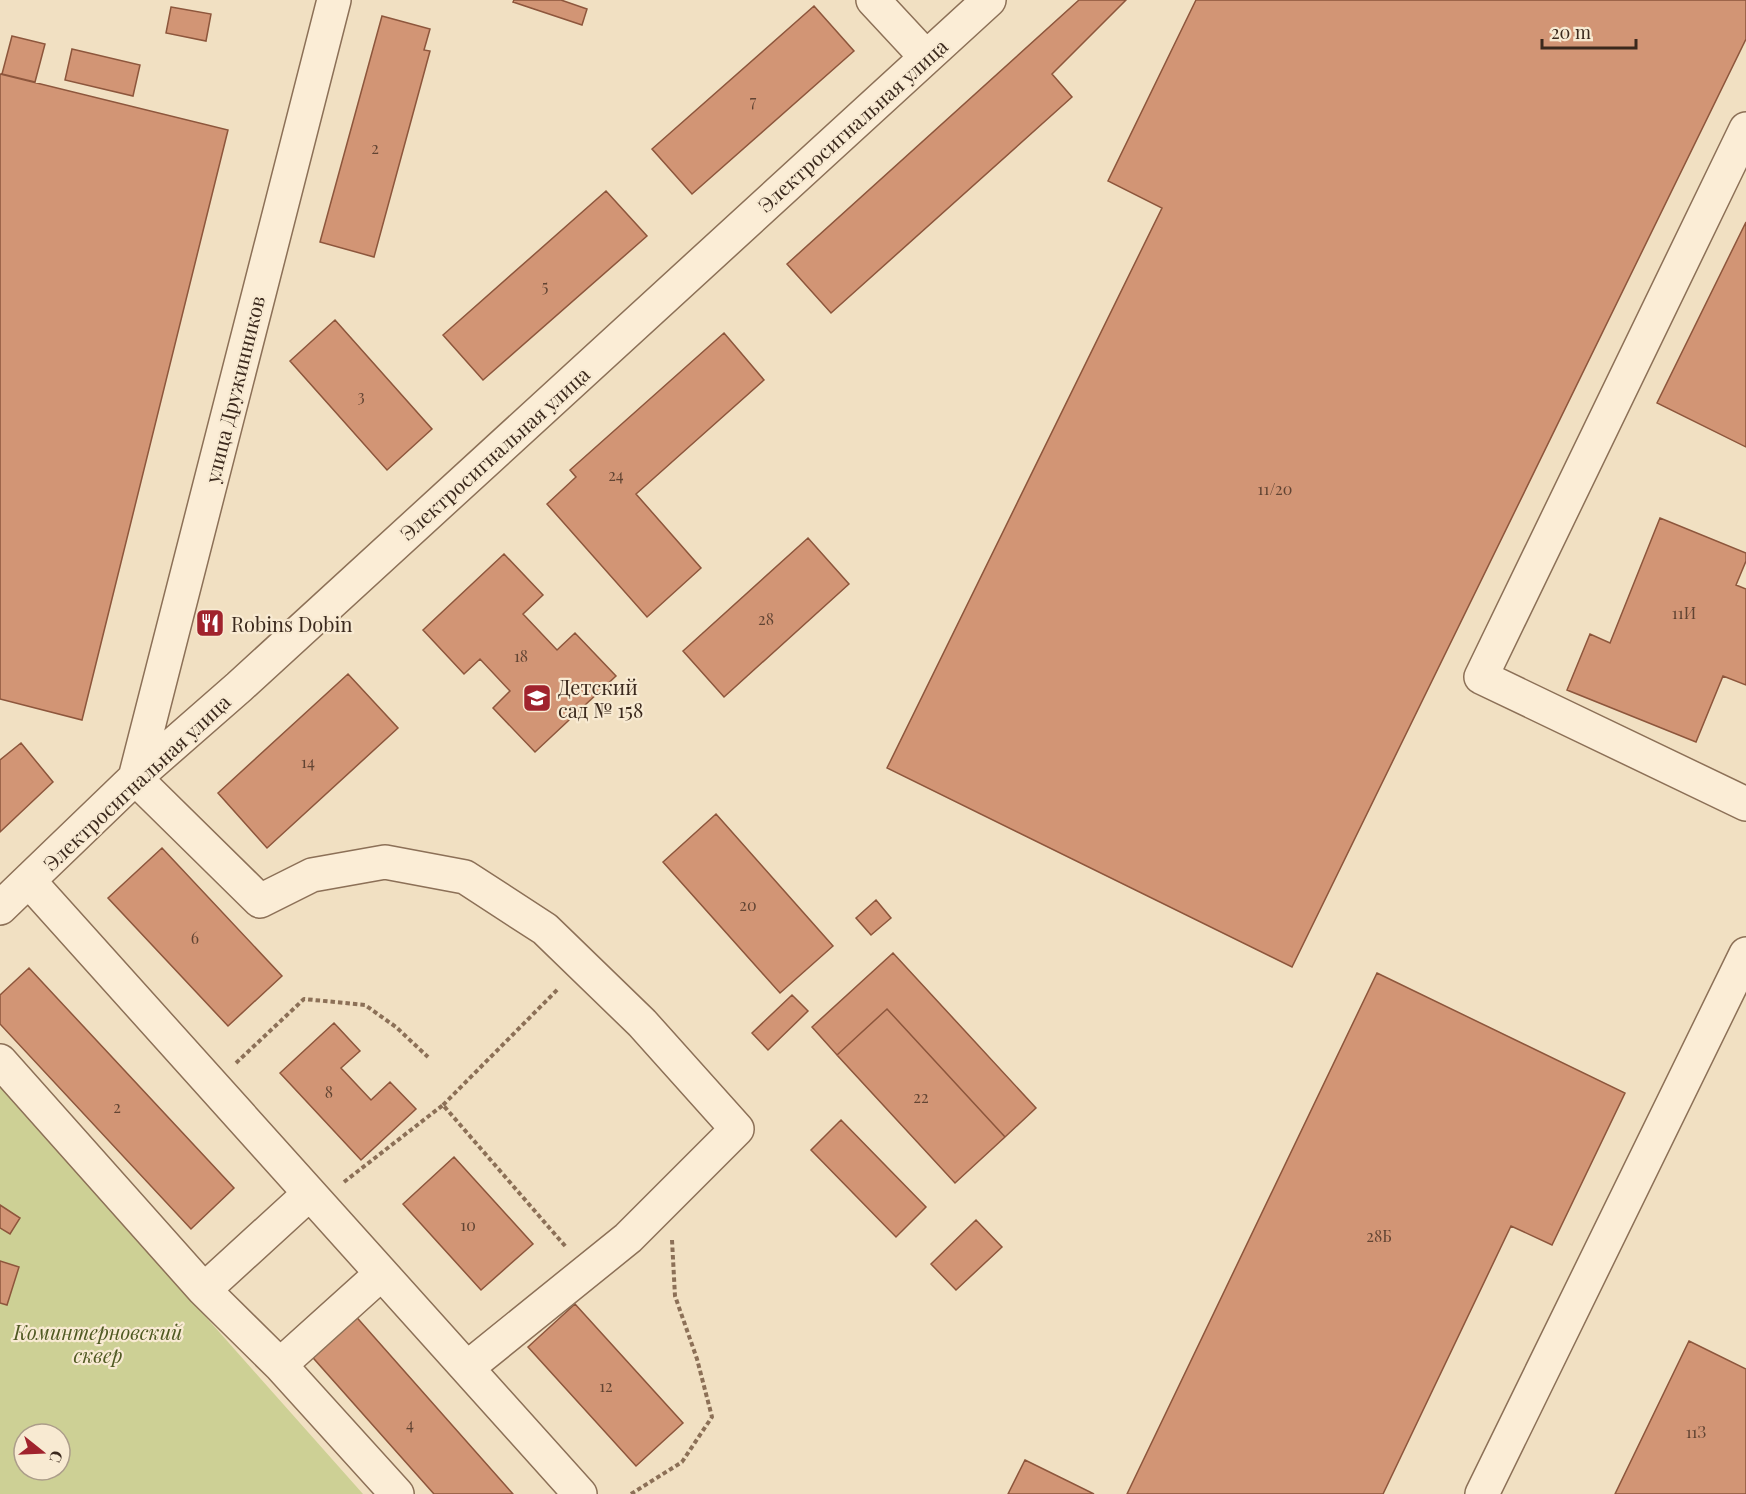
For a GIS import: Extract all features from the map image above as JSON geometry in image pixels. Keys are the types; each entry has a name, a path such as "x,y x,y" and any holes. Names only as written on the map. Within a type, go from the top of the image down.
{"street":[{"name":"улица Дружинников","path":"135,778 334,0"},
{"path":"873,0 926,57"},
{"name":"Электросигнальная улица","path":"0,908 135,778 239,687 989,0"},
{"path":"1746,129 1481,677 1746,804"},
{"path":"135,778 260,901 312,875 385,862 465,877 545,929 642,1023 736,1130 628,1238 467,1368"},
{"path":"29,881 580,1494"},
{"path":"1482,1494 1746,954"},
{"path":"0,1061 204,1290 280,1365 397,1494"},
{"path":"204,1290 314,1199"},
{"path":"280,1365 381,1274"}],"path":[{"path":"314,1199 443,1105 582,965"},
{"path":"212,1086 304,999 365,1005 396,1027 428,1057"},
{"path":"443,1105 587,1271"},
{"path":"631,1494 682,1462 712,1417 697,1359 675,1296 671,1230"}],"green space":[{"name":"Коминтерновский сквер","path":"0,1085 363,1494 0,1494"}],"building":[{"path":"514,0 561,0 587,9 582,25 513,2"},
{"path":"1079,0 1126,0 1052,74 1072,97 831,313 787,264"},
{"path":"1196,0 1746,0 1746,39 1292,967 887,768 1162,208 1108,181"},
{"path":"814,6 854,51 692,194 652,149"},
{"path":"171,7 211,14 206,41 166,33"},
{"path":"382,16 430,29 424,50 430,51 374,257 320,242"},
{"path":"12,36 45,44 35,82 2,74"},
{"path":"72,49 140,65 133,96 65,80"},
{"path":"0,74 228,130 82,720 0,699"},
{"path":"606,191 647,236 483,380 443,335"},
{"path":"1746,222 1746,447 1657,403"},
{"path":"335,320 432,429 387,470 290,361"},
{"path":"724,333 764,380 636,494 701,568 647,617 547,504 576,477 570,470"},
{"path":"1660,518 1746,553 1746,561 1736,585 1746,589 1746,685 1723,676 1696,742 1567,690 1590,634 1610,643"},
{"path":"808,538 849,584 724,697 683,651"},
{"path":"504,554 543,595 523,614 557,650 575,633 616,676 535,752 493,708 510,691 480,659 464,674 423,630"},
{"path":"348,674 398,728 267,848 218,793"},
{"path":"21,743 53,782 0,832 0,760"},
{"path":"716,814 833,946 780,993 663,862"},
{"path":"162,848 282,976 228,1026 108,898"},
{"path":"876,900 891,918 871,935 856,918"},
{"path":"893,953 1036,1108 1005,1137 887,1009 837,1055 812,1027"},
{"path":"29,968 234,1188 191,1229 0,1024 0,995"},
{"path":"1377,973 1625,1093 1552,1245 1511,1226 1383,1494 1127,1494"},
{"path":"792,995 808,1011 768,1050 752,1033"},
{"path":"887,1009 1005,1137 955,1183 837,1055"},
{"path":"334,1023 360,1051 341,1068 371,1100 390,1082 416,1109 361,1160 280,1073"},
{"path":"841,1120 926,1207 896,1237 811,1150"},
{"path":"454,1157 533,1244 481,1290 403,1204"},
{"path":"0,1205 20,1218 10,1234 0,1228"},
{"path":"976,1220 1002,1247 956,1290 931,1264"},
{"path":"0,1261 19,1267 7,1305 0,1303"},
{"path":"575,1304 683,1423 636,1466 528,1347"},
{"path":"352,1312 513,1494 434,1494 307,1351"},
{"path":"1689,1341 1746,1369 1746,1494 1615,1494"},
{"path":"1025,1460 1094,1494 1008,1494"}],"place":[{"name":"Robins Dobin","path":"210,623"},
{"name":"Детский сад № 158","path":"537,698"}]}
